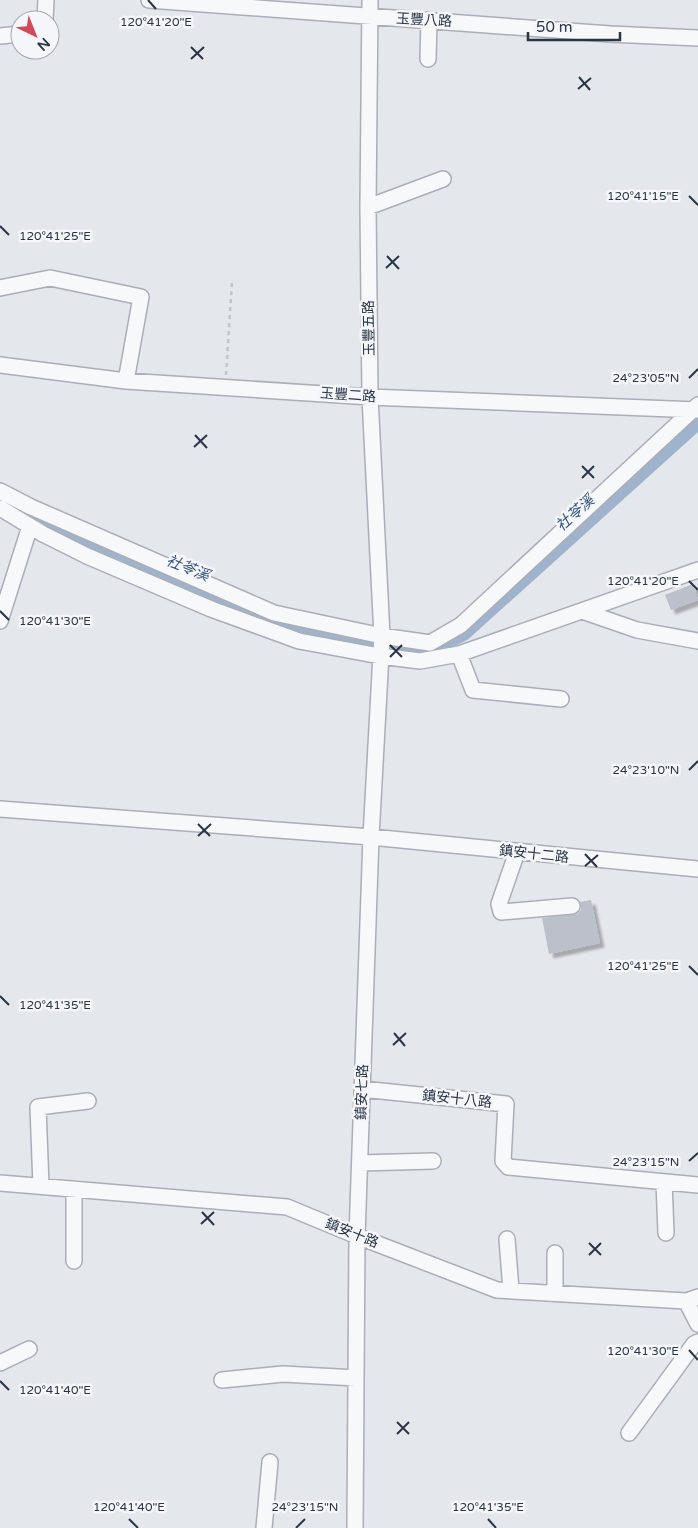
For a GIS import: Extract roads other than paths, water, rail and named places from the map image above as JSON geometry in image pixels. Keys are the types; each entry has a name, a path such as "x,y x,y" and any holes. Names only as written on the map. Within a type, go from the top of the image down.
{"street":[{"name":"玉豐八路","path":"150,0 610,34 698,38"},
{"name":"玉豐五路","path":"370,0 368,208 370,397 382,636 380,656"},
{"path":"428,60 429,20"},
{"path":"368,208 443,179"},
{"path":"0,288 50,278 141,297 126,381"},
{"name":"玉豐二路","path":"0,365 126,381 370,397 696,408"},
{"path":"0,491 32,507 274,613 382,636 430,643 461,625 696,408"},
{"path":"0,508 87,556 211,609 299,641 380,656 420,661 459,654 698,570"},
{"path":"0,621 30,526"},
{"path":"582,611 637,630 698,640"},
{"path":"459,654 473,690 561,699"},
{"name":"鎮安七路","path":"355,1528 358,1236 362,1089 380,656"},
{"name":"鎮安十二路","path":"0,809 371,837 698,869"},
{"path":"517,852 499,904 502,912 572,906"},
{"name":"鎮安十八路","path":"362,1089 506,1104 503,1160 508,1167 698,1185"},
{"path":"41,1186 38,1107 88,1101"},
{"path":"360,1163 433,1162"},
{"path":"664,1182 666,1233"},
{"name":"鎮安十路","path":"0,1183 287,1207 497,1290 692,1299"},
{"path":"74,1189 74,1261"},
{"path":"507,1239 511,1290"},
{"path":"555,1253 555,1293"},
{"path":"692,1299 698,1324"},
{"path":"629,1433 694,1344 698,1342"},
{"path":"0,1363 29,1349"},
{"path":"222,1380 283,1374 356,1378"},
{"path":"264,1528 270,1462"}],"waterway":[{"name":"社苓溪","path":"391,646 408,649 440,647 464,635 698,424"},
{"name":"社苓溪","path":"20,513 67,536 296,629 371,643"}]}
